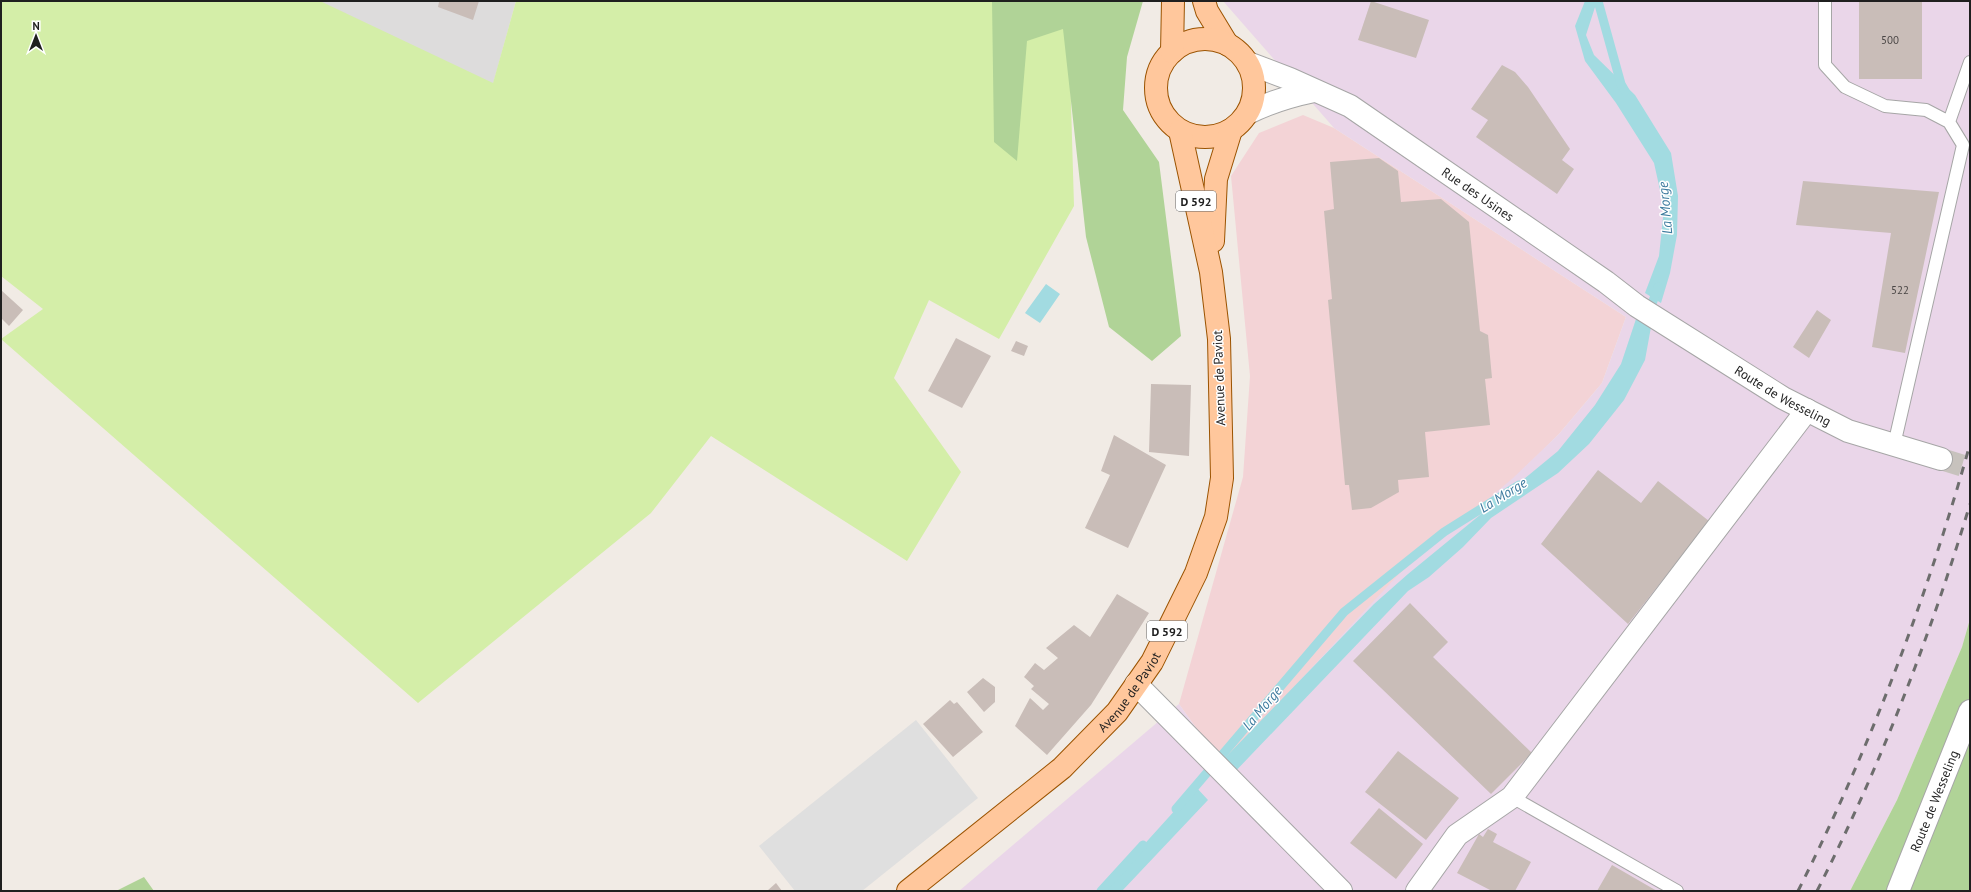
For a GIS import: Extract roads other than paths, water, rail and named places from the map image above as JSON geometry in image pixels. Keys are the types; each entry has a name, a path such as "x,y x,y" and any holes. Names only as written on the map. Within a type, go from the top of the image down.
{"main road":[{"path":"1172,52 1173,1"},
{"path":"1204,1 1207,10 1227,44"},
{"path":"1198,39 1213,39 1227,44 1239,52 1248,63 1254,79 1254,97 1248,113 1231,130 1215,137 1197,137 1180,131 1162,112 1157,100 1156,87 1158,74 1163,62 1172,52 1184,43 1198,39"},
{"name":"Avenue de Paviot","path":"1211,272 1216,179 1231,130"},
{"name":"Avenue de Paviot","path":"908,891 1062,768 1117,712 1152,662 1196,573 1216,517 1222,478 1219,339 1211,272 1180,131"}],"street":[{"name":"Rue des Usines","path":"1248,63 1290,78 1314,91 1350,106 1606,282 1637,306"},
{"path":"1248,113 1289,96 1314,91"},
{"name":"Route de Wesseling","path":"1637,306 1783,398 1848,431 1941,459"},
{"path":"1417,891 1457,835 1512,797 1807,410"},
{"path":"1136,684 1341,891"},
{"name":"Route de Wesseling","path":"1898,891 1970,712"}],"lane":[{"path":"1825,1 1825,65 1844,87 1885,106 1926,110 1949,122 1963,146 1894,445"},
{"path":"1949,122 1970,62"},
{"path":"1512,797 1677,891"}],"water":[{"path":"1585,1 1597,1 1586,35 1594,55 1635,95 1671,153 1678,196 1677,235 1670,273 1661,303 1645,293 1659,256 1664,208 1654,163 1616,103 1585,61 1575,26"},
{"path":"1046,284 1060,294 1040,323 1025,313"},
{"path":"1637,316 1651,327 1645,360 1624,400 1589,444 1558,473 1491,518 1463,547 1429,577 1408,591 1229,778 1217,766 1374,604 1408,574 1558,451 1595,405 1621,364"},
{"path":"1196,787 1208,800 1122,891 1102,891"}],"waterway":[{"name":"La Morge","path":"1598,1 1621,84 1625,91"},
{"name":"La Morge","path":"1648,315 1658,287"},
{"name":"La Morge","path":"1176,809 1344,612 1444,532 1519,485"},
{"name":"La Morge","path":"1101,891 1143,845"}],"tunnel":[{"path":"1941,459 1970,468"}],"railway":[{"path":"1798,891 1849,782 1895,672 1935,559 1970,444"},
{"path":"1817,891 1862,797 1902,701 1921,652 1955,554 1970,504"}]}
